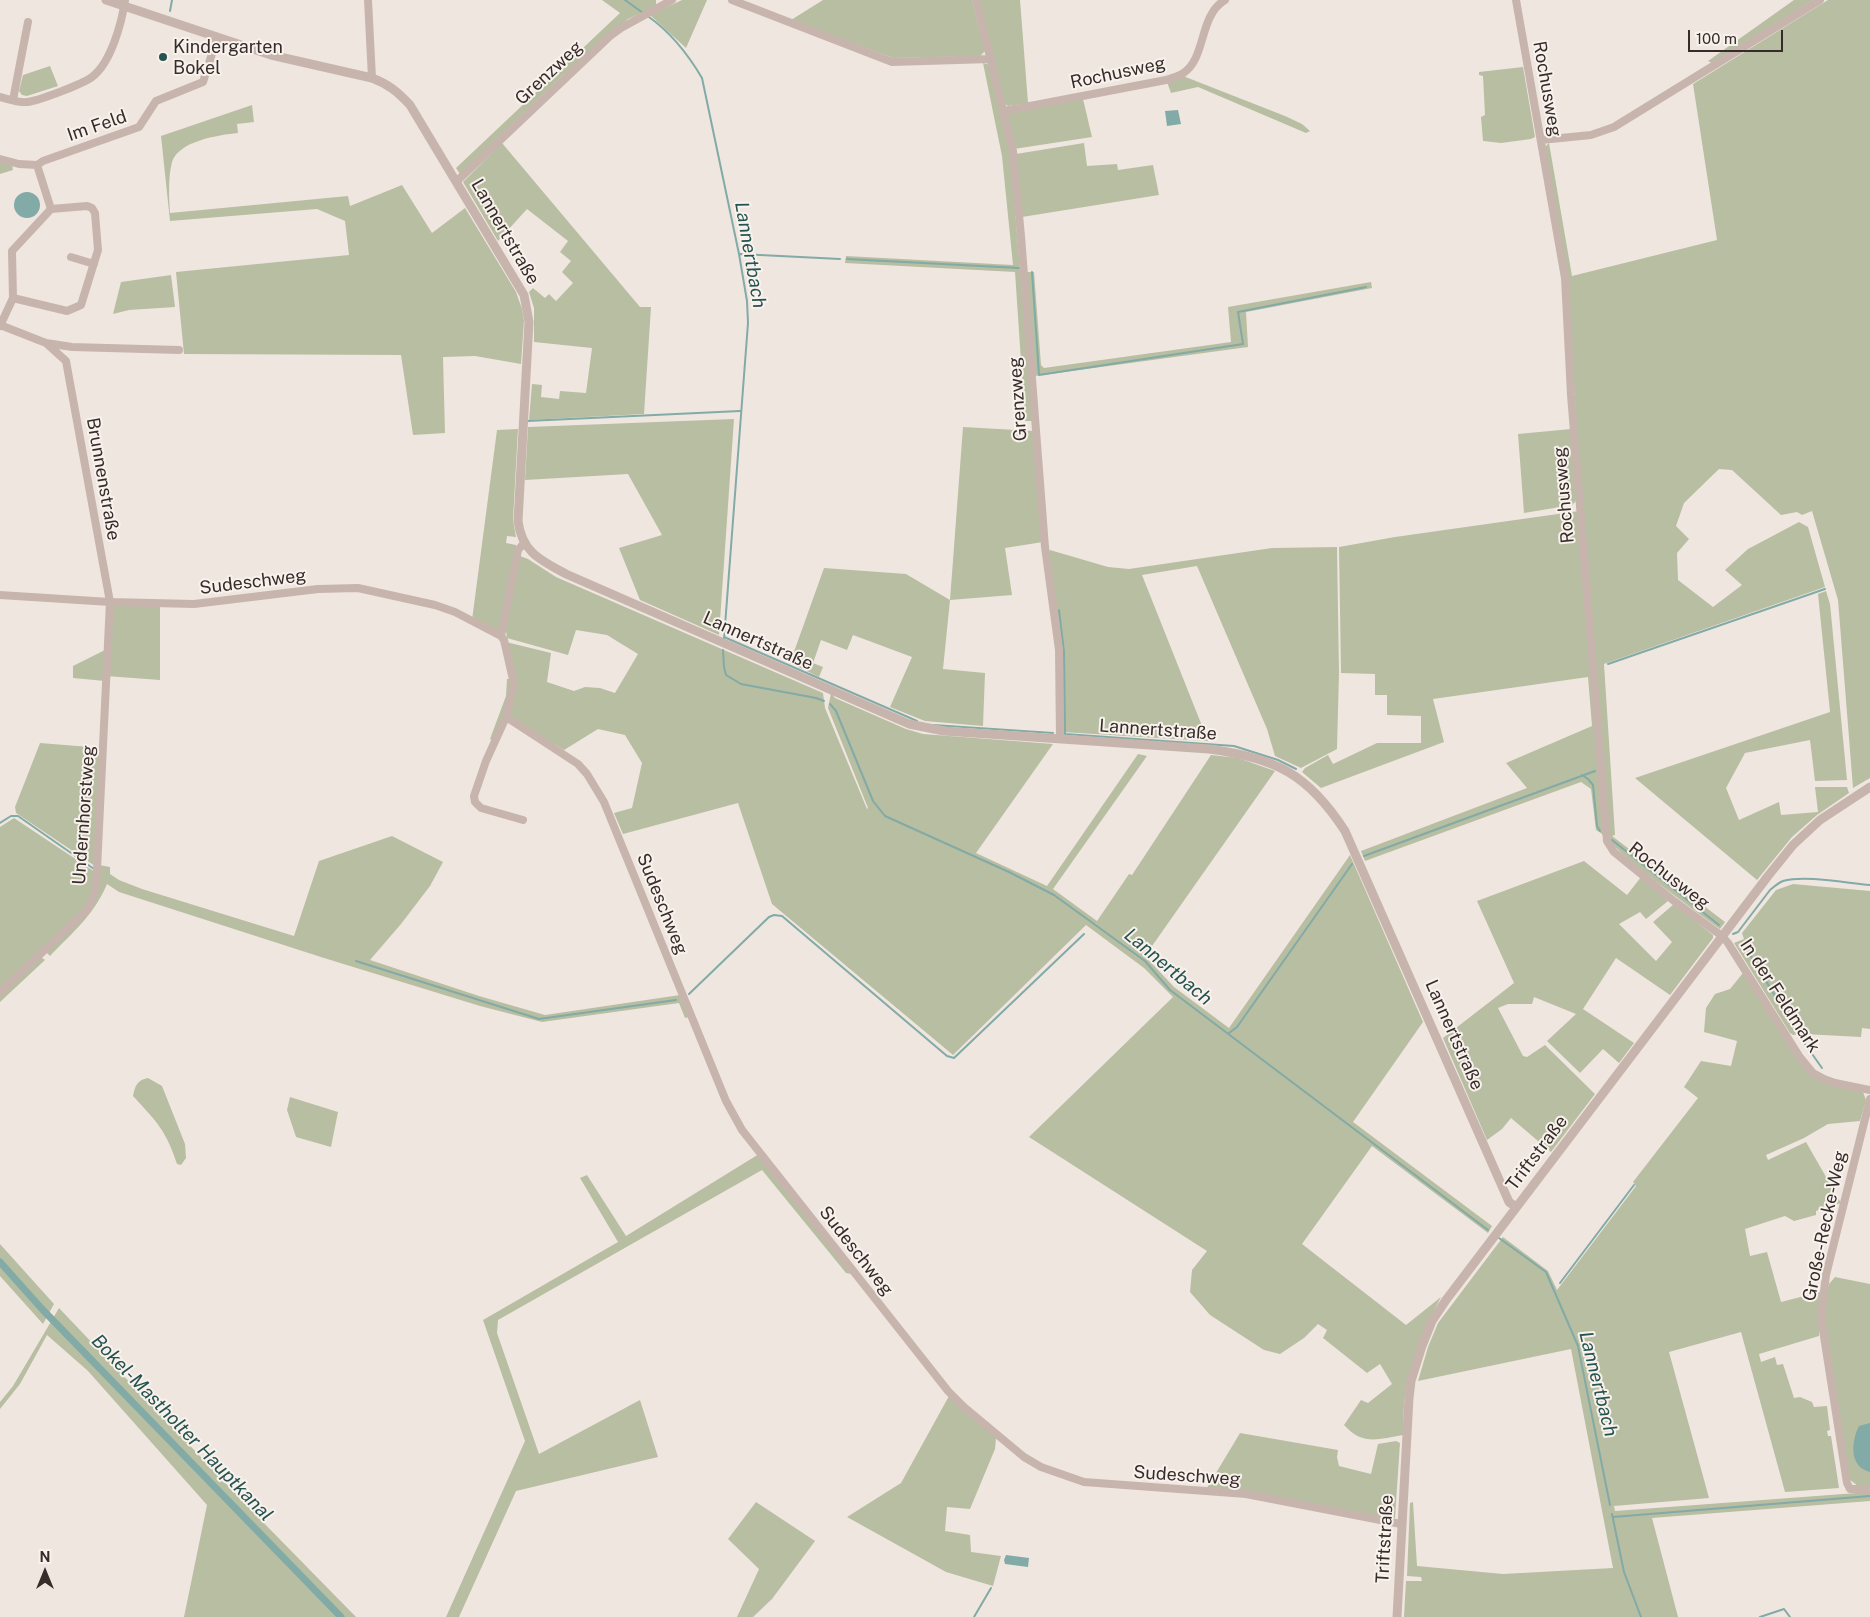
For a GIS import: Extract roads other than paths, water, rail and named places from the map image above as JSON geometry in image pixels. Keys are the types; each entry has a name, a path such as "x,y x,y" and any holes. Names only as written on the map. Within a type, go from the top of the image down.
{"street":[{"name":"Lannertstraße","path":"106,0 125,3 217,38 271,56 372,78 386,83 410,104 524,295 528,309 530,322 517,508 519,530 524,543 540,560 566,574 909,724 944,731 1209,749 1239,753 1278,766 1295,775 1316,792 1332,810 1345,831 1509,1202 1516,1207"},
{"path":"368,0 372,78"},
{"name":"Grenzweg","path":"457,181 610,36 672,0"},
{"path":"732,0 892,62 991,58"},
{"name":"Grenzweg","path":"976,0 1013,151 1046,555 1059,650 1060,739"},
{"name":"Rochusweg","path":"1004,111 1166,80 1182,74 1192,63 1212,13 1225,0"},
{"name":"Rochusweg","path":"1516,0 1566,278 1571,395 1607,841 1614,852 1722,936"},
{"path":"1542,140 1591,135 1614,127 1820,0"},
{"path":"0,97 26,102 39,100 92,78 103,64 113,44 125,3"},
{"path":"13,100 28,22"},
{"name":"Im Feld","path":"0,159 19,164 37,165 43,161 139,127 156,100 203,82 217,38"},
{"path":"37,165 50,209"},
{"path":"13,298 67,311 81,305 98,250 94,213 92,208 87,206 50,209 12,251 13,298 0,326 46,343 72,347 179,350"},
{"path":"71,258 94,264"},
{"path":"46,343 66,361 68,352 72,347"},
{"name":"Brunnenstraße","path":"66,361 110,602"},
{"path":"523,820 480,808 475,802 474,796 486,761 506,717 514,684 504,640 501,636 518,550 524,543"},
{"name":"Sudeschweg","path":"0,595 110,602 194,604 318,589 358,588 435,605 455,612 501,636"},
{"name":"Undernhorstweg","path":"0,992 88,909 96,889 110,602"},
{"name":"Sudeschweg","path":"506,717 578,764 587,774 604,802 726,1101 742,1130 948,1391 964,1407 1024,1457 1041,1467 1084,1482 1246,1494 1401,1524"},
{"name":"Triftstraße","path":"1397,1617 1408,1398 1411,1381 1432,1321 1516,1207 1793,845 1820,820 1870,788"},
{"name":"In der Feldmark","path":"1722,936 1799,1056 1813,1073 1835,1083 1870,1090"},
{"name":"Große-Recke-Weg","path":"1870,1098 1826,1275 1822,1324 1847,1482 1850,1489 1870,1489"}],"water":[{"path":"1178,110 1181,124 1167,126 1165,111"},
{"path":"27,192 36,196 40,205 36,214 27,218 18,214 14,205 18,196"},
{"path":"1870,1423 1870,1472 1858,1465 1853,1446 1859,1426"},
{"path":"1006,1555 1029,1558 1028,1567 1005,1564"}],"waterway":[{"path":"170,11 172,0"},
{"name":"Lannertbach","path":"625,0 643,13"},
{"name":"Lannertbach","path":"649,17 679,45 702,78 747,301 748,323 724,639"},
{"path":"740,254 840,259"},
{"path":"847,259 1019,268"},
{"path":"1032,272 1039,375 1243,344 1238,312 1366,287"},
{"path":"527,420 740,411"},
{"path":"1608,664 1825,589"},
{"path":"1059,610 1064,652 1065,734 1234,746 1278,760 1296,769"},
{"path":"724,637 917,721"},
{"name":"Lannertbach","path":"723,650 726,675 741,684 824,701"},
{"name":"Lannertbach","path":"830,704 836,711 873,801 885,816 1009,872 1054,895 1145,961 1170,990 1488,1230"},
{"path":"933,725 1053,733"},
{"path":"1364,856 1595,771"},
{"path":"1582,775 1593,785 1597,826 1600,831"},
{"path":"0,823 11,816 18,816 94,869"},
{"path":"1612,840 1719,925"},
{"path":"1229,1033 1237,1027 1352,864"},
{"path":"1733,934 1738,932 1770,890 1783,881 1814,879 1870,885"},
{"path":"689,994 769,917 774,915 782,916 947,1056 954,1058 1084,934"},
{"path":"1742,942 1801,1038"},
{"path":"356,961 539,1019 676,1000"},
{"path":"1805,1044 1822,1068"},
{"path":"1560,1283 1634,1185"},
{"name":"Lannertbach","path":"1499,1238 1546,1272 1578,1346 1610,1505"},
{"name":"Bokel-Mastholter Hauptkanal","path":"0,1262 42,1309 341,1617"},
{"path":"1613,1517 1870,1496"},
{"name":"Lannertbach","path":"1612,1514 1624,1572 1641,1617"},
{"path":"974,1617 991,1588"},
{"path":"1760,1617 1784,1609 1790,1617"}],"place":[{"name":"Kindergarten Bokel","path":"163,57"}]}
